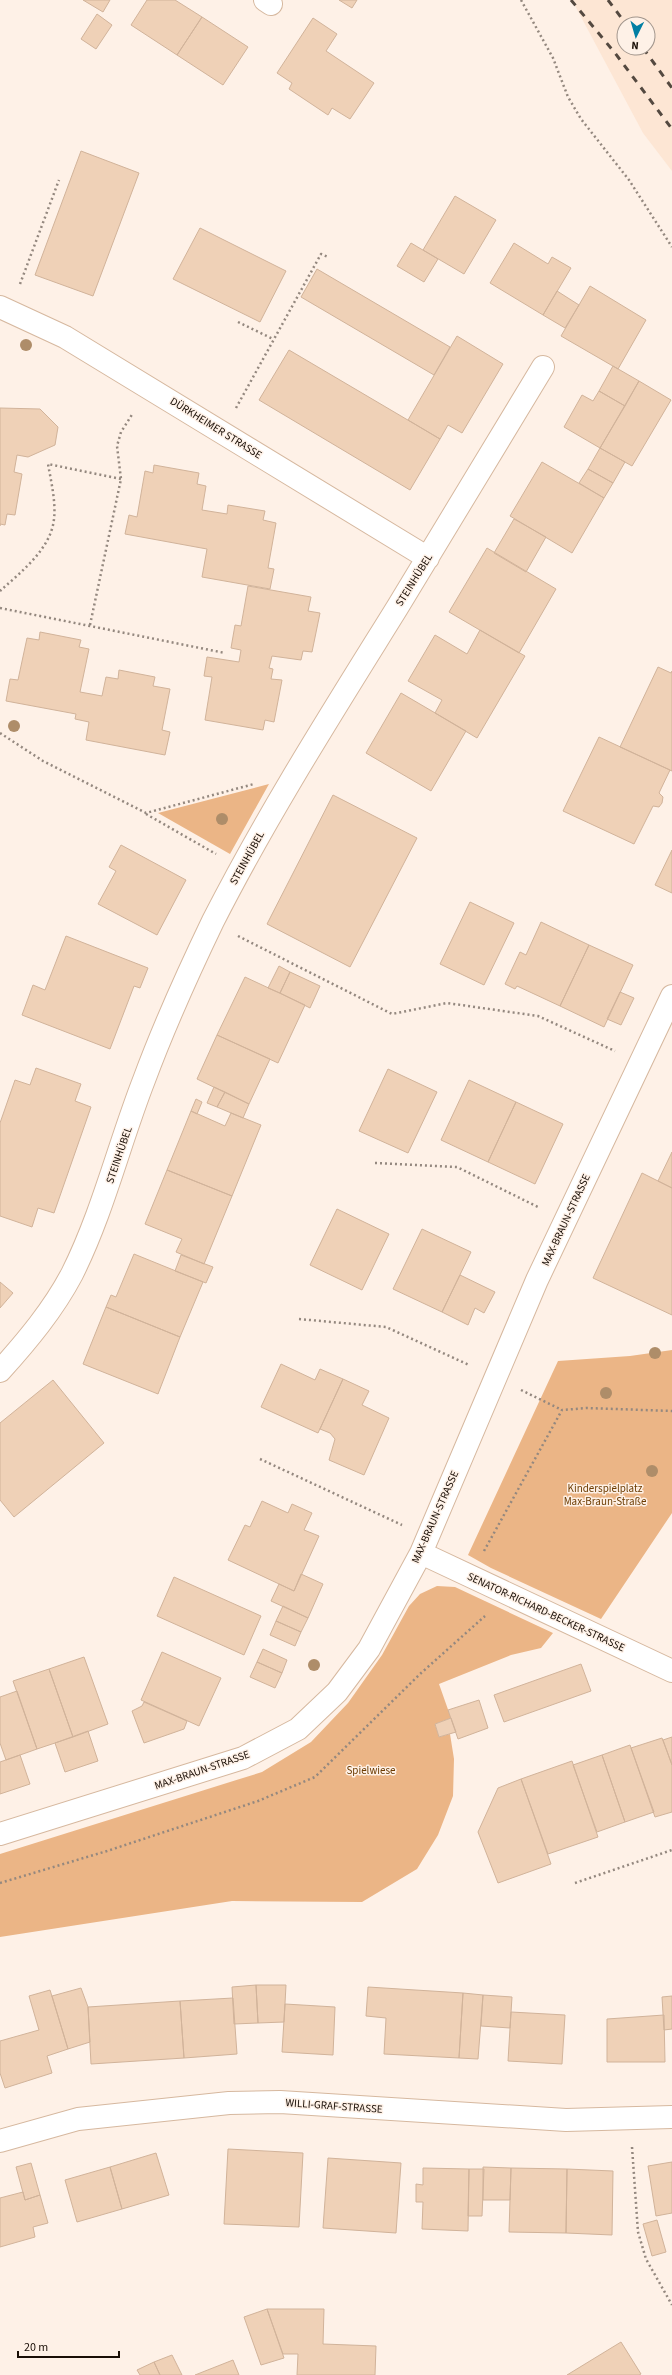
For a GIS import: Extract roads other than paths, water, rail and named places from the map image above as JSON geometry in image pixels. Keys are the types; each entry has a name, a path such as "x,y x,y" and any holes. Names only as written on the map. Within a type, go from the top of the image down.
{"street":[{"name":"DÜRKHEIMER STRASSE","path":"0,307 65,337 428,558"},
{"name":"STEINHÜBEL","path":"0,1371 36,1331 72,1274 106,1192 144,1081 172,1010 212,923 294,774 428,558 543,367"},
{"name":"MAX-BRAUN-STRASSE","path":"0,1834 243,1758 298,1729 338,1692 369,1649 424,1545 537,1280 672,996"},
{"name":"SENATOR-RICHARD-BECKER-STRASSE","path":"424,1545 471,1576 672,1671"},
{"name":"WILLI-GRAF-STRASSE","path":"0,2141 78,2119 229,2103 280,2102 566,2120 630,2120 672,2117"}],"railway":[{"path":"571,0 615,53 672,129"},
{"path":"608,0 620,16"},
{"path":"649,56 672,88"}],"park label":[{"name":"Kinderspielplatz Max-Braun-Straße","path":"605,1494"},
{"name":"Spielwiese","path":"371,1770"}]}
